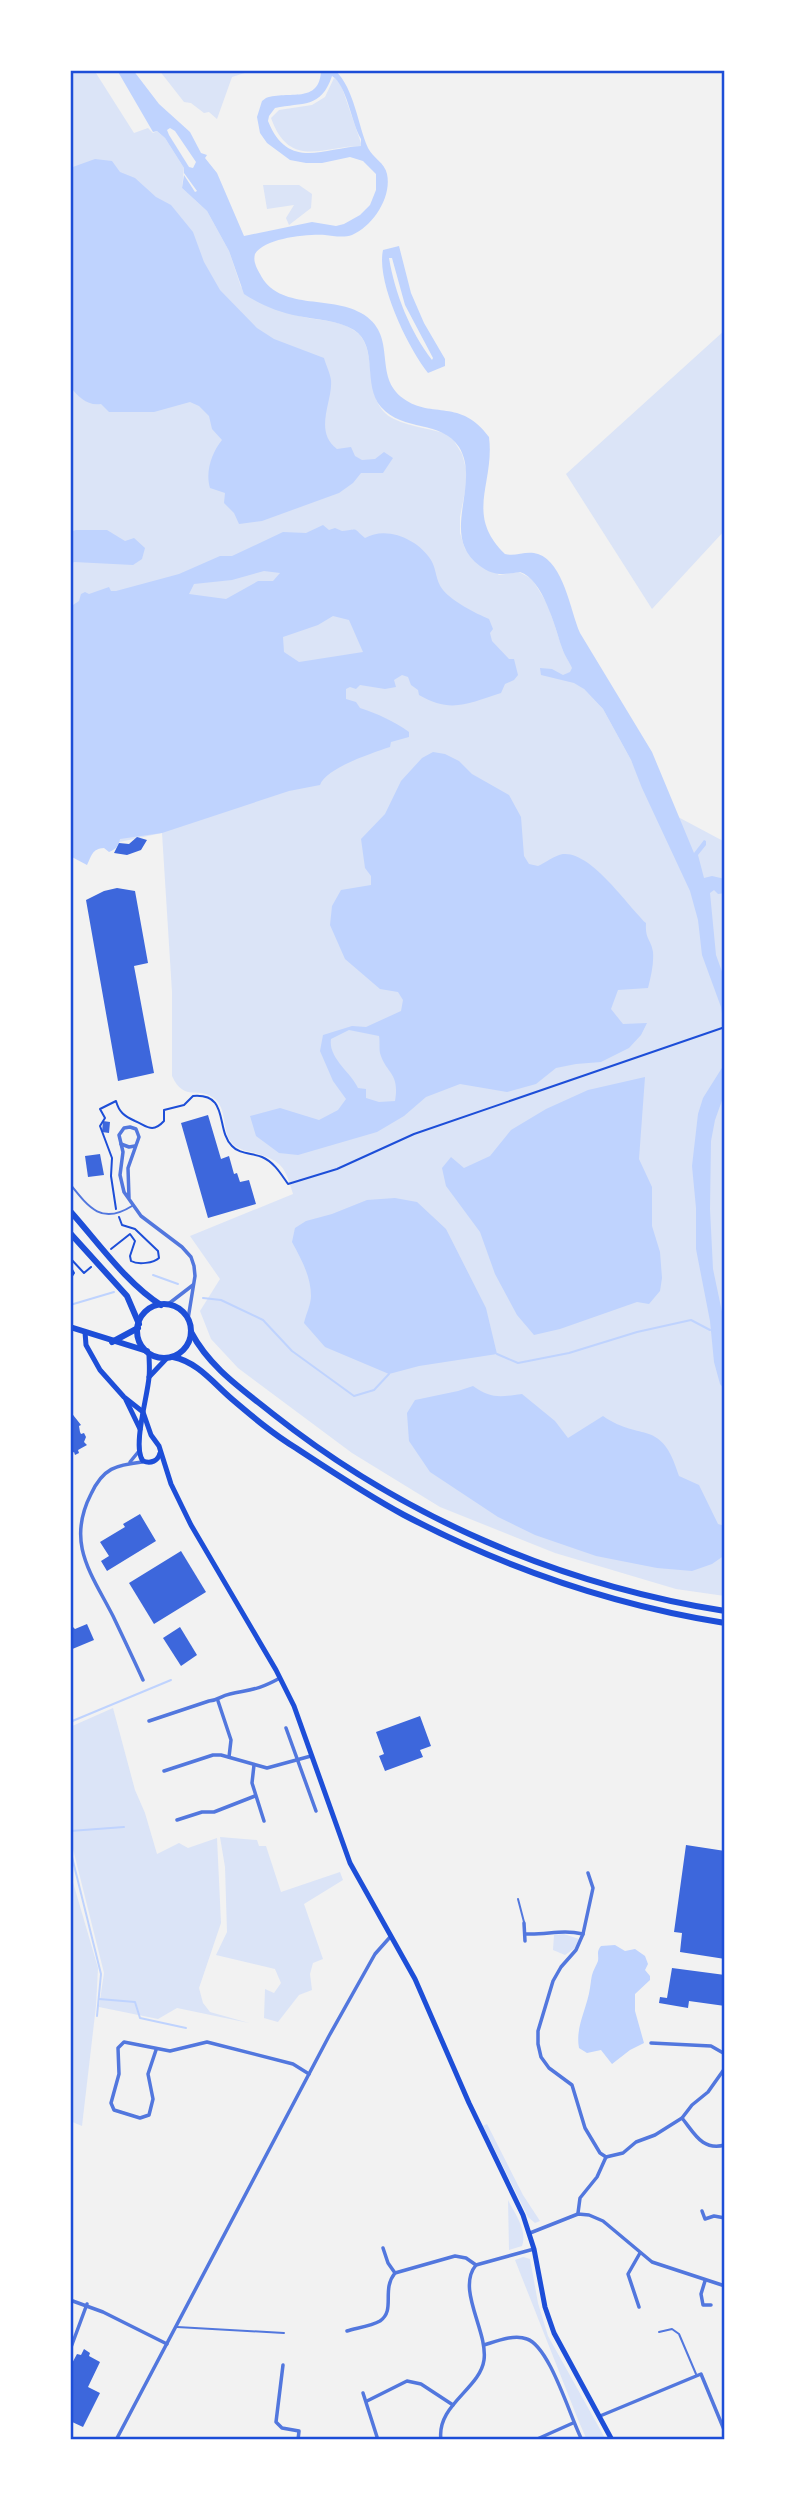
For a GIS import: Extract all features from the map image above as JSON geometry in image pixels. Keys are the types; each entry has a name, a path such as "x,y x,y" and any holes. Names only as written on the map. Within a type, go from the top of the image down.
{"main road":[{"path":"70,1210 147,1296 179,1309 188,1319 191,1332 208,1360 281,1420 346,1466 411,1506 490,1544 571,1575 641,1594 725,1611"},
{"path":"70,1233 127,1296 138,1326 139,1341 148,1352 149,1377 140,1429 141,1458 167,1476"},
{"path":"112,1342 138,1326 147,1311 164,1305"},
{"path":"72,1328 112,1342 183,1359 197,1367 285,1441 404,1514 488,1555 566,1584 639,1606 725,1623"},
{"path":"85,1332 84,1338 92,1357 124,1397 140,1429"},
{"path":"149,1377 188,1344 191,1332"},
{"path":"124,1397 143,1412 154,1441 159,1446 167,1476 191,1525 280,1678 313,1756 346,1854 415,1979 460,2084 530,2233 545,2307 554,2333 612,2440"},
{"path":"140,1448 147,1441 154,1441"},
{"path":"149,1462 157,1460 160,1453"}],"street":[{"path":"129,1198 128,1168 139,1140 136,1129 130,1127 120,1132 121,1185 133,1205 151,1225 191,1257 195,1276 188,1319"},
{"path":"121,1144 135,1146"},
{"path":"164,1305 193,1284"},
{"path":"130,1462 140,1448"},
{"path":"143,1680 95,1586 80,1543 83,1512 97,1483 111,1469 130,1462 149,1462"},
{"path":"149,1721 209,1700 218,1701 229,1694 256,1690 280,1678"},
{"path":"218,1701 231,1740 229,1757"},
{"path":"286,1728 316,1811"},
{"path":"164,1771 205,1757 221,1755 275,1768 313,1756"},
{"path":"254,1765 251,1777 264,1821"},
{"path":"177,1820 202,1812 220,1810 255,1796"},
{"path":"588,1872 593,1888 583,1934 576,1950 553,1981 538,2031 538,2044 541,2057 549,2068 572,2085 585,2128 600,2153 606,2157 623,2153 636,2142 682,2118 691,2105 708,2092 725,2068"},
{"path":"524,1923 525,1941"},
{"path":"526,1934 566,1930 583,1934"},
{"path":"116,2440 371,1960 391,1936"},
{"path":"156,2050 148,2074 153,2099 149,2115 143,2118 114,2110 111,2103 119,2074 119,2046 127,2042 156,2050 176,2051 207,2042 293,2064 309,2074"},
{"path":"651,2043 710,2046 725,2054"},
{"path":"682,2118 702,2142 713,2148 725,2145"},
{"path":"578,2214 580,2198 597,2177 606,2157"},
{"path":"702,2211 705,2219 714,2216 725,2218"},
{"path":"530,2233 578,2214 589,2215 603,2221 640,2253 661,2265 725,2286"},
{"path":"383,2248 395,2273"},
{"path":"441,2440 440,2432 444,2419 483,2367 484,2345 468,2284 471,2271 476,2265 534,2249"},
{"path":"639,2308 628,2274 640,2253"},
{"path":"347,2332 378,2322 386,2316 389,2282 395,2273 455,2256 466,2258 476,2265"},
{"path":"705,2281 701,2294 704,2305 711,2305"},
{"path":"70,2300 87,2304 167,2344"},
{"path":"70,2350 87,2304"},
{"path":"484,2345 525,2337 538,2344 548,2359 582,2440"},
{"path":"283,2364 276,2422 282,2428 299,2431 298,2440"},
{"path":"600,2416 701,2374 725,2431"},
{"path":"367,2401 407,2381 421,2384 453,2405"},
{"path":"363,2393 378,2440"},
{"path":"535,2440 573,2423"}],"lane":[{"path":"70,1184 85,1202 102,1214 117,1213 133,1205"},
{"path":"518,1899 524,1923"},
{"path":"176,2327 284,2333"},
{"path":"659,2332 672,2329 679,2334 696,2375"}],"path":[{"path":"116,1209 111,1176 112,1158 100,1126 105,1118 100,1109 116,1101 125,1116 149,1129 156,1128 164,1121 164,1111 184,1105 193,1096 208,1097 220,1110 226,1137 232,1147 268,1160 288,1184 337,1169 414,1134 725,1027"},
{"path":"119,1219 122,1225 133,1227 160,1256 157,1260 132,1262 130,1256 135,1239 130,1234 124,1237"},
{"path":"70,1258 82,1271"},
{"path":"70,1266 74,1277 70,1279"}],"shaded area":[{"path":"70,70 94,70 134,133 148,128 165,138 184,168 182,188 207,211 229,251 241,287 292,314 335,322 355,331 363,339 367,350 373,388 383,411 401,422 451,436 462,454 468,476 460,517 460,533 465,549 499,575 519,572 532,579 548,605 563,651 584,689 603,709 650,802 725,842 725,1596 676,1589 555,1553 440,1507 352,1453 238,1368 211,1339 200,1311 220,1279 190,1236 293,1194 282,1167 272,1159 234,1145 227,1135 222,1111 216,1100 204,1093 187,1092 172,1076 172,992 162,833 82,850 70,832"},
{"path":"159,70 254,70 232,77 217,119 209,112 204,113 191,103 184,102"},
{"path":"334,78 340,82 362,146 309,152 298,150 279,134 271,118 279,110 312,105 325,97"},
{"path":"263,185 299,185 312,194 311,208 289,225 286,218 294,205 267,209"},
{"path":"725,330 725,530 652,609 566,474"},
{"path":"113,1708 135,1790 157,1854 179,1843 188,1848 217,1838 221,1923 199,1988 203,2003 210,2012 249,2023 177,2008 158,2019 99,2007 104,1973 70,1837 70,1727"},
{"path":"220,1837 257,1840 259,1846 266,1846 281,1892 340,1872 343,1880 304,1904 323,1959 313,1963 310,1974 312,1990 299,1995 278,2022 264,2018 265,1989 274,1993 281,1983 275,1969 216,1955 227,1932 225,1867"},
{"path":"70,1872 98,1968 82,2126 70,2121"},
{"path":"564,1934 579,1939 575,1948 565,1955 553,1950 554,1935"},
{"path":"487,2124 523,2195 540,2221 535,2223 528,2217 483,2126"},
{"path":"508,2200 523,2234 522,2246 509,2250"},
{"path":"523,2257 530,2259 538,2303 548,2336 606,2440 587,2440 515,2260"}],"water":[{"path":"117,70 133,70 159,104 190,132 201,153 207,155 205,158 217,173 244,236 312,222 336,226 344,224 360,215 370,205 376,190 376,174 363,161 350,157 322,163 290,160 267,143 260,133 257,117 262,101 266,98 301,94 315,88 321,70 335,70 342,78 368,148 386,170 388,183 384,201 374,218 360,231 342,237 308,235 268,244 255,254 256,266 268,286 279,293 361,313 373,322 380,332 386,367 394,390 415,405 468,417 489,437 490,454 484,512 486,525 493,539 505,554 538,554 554,567 565,588 580,633 652,752 694,853 704,840 706,841 698,855 704,878 712,876 725,879 725,893 718,894 714,890 710,893 716,955 725,980 725,1034 721,1007 702,955 698,920 690,891 631,760 603,709 584,689 574,683 541,675 540,668 552,669 563,675 572,668 547,605 535,584 520,572 489,572 468,554 462,540 466,477 465,462 459,447 443,433 400,420 381,407 372,388 366,346 362,337 354,330 334,322 277,310 244,294 229,251 207,211 182,188 184,175 195,192 197,191 165,138 157,131 153,132","holes":["332,76 345,95 361,146 308,153 286,146 276,137 268,121 269,116 275,108 317,99 328,87","170,128 175,131 196,162 193,168 189,167 169,135 167,130"]},
{"path":"95,159 112,161 120,172 135,178 156,197 171,205 193,232 204,262 220,290 257,328 274,339 324,358 331,380 325,425 330,442 337,449 351,447 355,456 362,460 375,459 384,452 393,458 383,473 361,473 339,493 262,521 239,524 234,513 224,503 225,493 210,488 210,462 222,440 212,429 209,416 199,406 190,402 154,412 109,412 101,404 87,402 73,391 70,387 70,168"},
{"path":"399,246 411,293 424,323 445,359 445,366 428,373 403,332 384,279 383,250","holes":["389,258 392,258 405,305 432,360 404,312 392,272"]},
{"path":"323,525 329,530 355,530 365,538 374,534 392,534 419,546 431,560 443,590 464,607 489,619 493,629 490,633 492,641 509,659 514,659 518,675 505,684 501,693 460,705 430,701 419,695 408,677 402,675 394,680 396,687 350,687 346,689 346,699 398,724 409,732 409,737 391,742 390,747 340,767 320,785 289,791 162,833 120,839 115,849 109,852 104,848 95,851 87,865 70,856 70,607 79,601 81,594 85,592 89,594 109,587 111,591 116,591 179,574 220,556 232,556 283,532 306,533","holes":["264,571 280,573 273,581 258,581 226,599 189,594 194,584 232,580","333,616 349,620 363,652 299,662 284,652 283,637 318,625"]},
{"path":"107,530 125,541 134,538 145,548 142,559 133,565 74,562 70,565 70,532"},
{"path":"433,752 445,754 459,761 472,774 509,795 521,817 524,856 529,864 538,866 553,857 574,855 597,870 646,923 653,956 648,988 618,990 611,1009 623,1024 647,1023 641,1035 629,1048 601,1062 556,1068 536,1084 507,1092 460,1084 426,1097 404,1116 377,1132 298,1155 279,1153 256,1136 250,1116 280,1108 319,1120 338,1110 346,1099 333,1081 320,1051 323,1035 352,1026 366,1027 401,1011 403,1000 398,992 380,989 345,959 330,925 332,906 341,890 371,885 371,876 365,868 361,839 385,814 401,781 422,758","holes":["349,1030 379,1036 380,1053 396,1084 395,1101 379,1102 366,1098 366,1089 358,1088 336,1059 331,1046 331,1039"]},
{"path":"725,1063 725,1092 711,1141 710,1209 713,1269 725,1326 725,1390 720,1384 714,1362 710,1321 696,1249 692,1166 698,1114 703,1098"},
{"path":"645,1077 639,1159 652,1187 652,1226 660,1252 662,1278 660,1291 649,1304 637,1302 560,1329 534,1335 517,1315 495,1274 480,1232 446,1186 442,1168 451,1157 464,1168 490,1156 511,1130 546,1109 588,1090"},
{"path":"395,1198 417,1202 446,1229 486,1308 497,1354 419,1366 389,1374 325,1347 304,1323 311,1289 305,1268 292,1242 295,1228 306,1221 367,1200"},
{"path":"473,1386 496,1396 522,1394 555,1421 568,1438 603,1416 617,1424 657,1438 672,1458 679,1476 699,1485 718,1524 725,1526 725,1555 712,1564 692,1571 657,1568 596,1556 535,1535 498,1517 430,1472 409,1441 407,1413 415,1400"},
{"path":"615,1945 625,1951 635,1949 645,1956 648,1964 645,1970 650,1980 635,1994 635,2011 644,2043 612,2064 601,2050 587,2053 579,2048 578,2040 599,1950 601,1946"}],"building":[{"path":"137,837 147,840 141,850 127,855 114,853 119,843 129,844"},
{"path":"117,888 135,891 148,963 134,966 154,1073 118,1081 86,900"},
{"path":"208,1115 221,1159 229,1156 234,1174 237,1173 240,1182 249,1180 256,1204 208,1218 181,1123"},
{"path":"103,1121 110,1122 109,1133 102,1132"},
{"path":"100,1154 104,1175 88,1177 85,1156"},
{"path":"70,1411 81,1425 80,1432 84,1433 84,1442 87,1445 75,1455 74,1452 70,1454"},
{"path":"140,1514 156,1541 107,1571 101,1561 109,1556 100,1542"},
{"path":"181,1551 206,1592 154,1624 129,1583"},
{"path":"70,1624 75,1629 87,1624 94,1640 70,1650"},
{"path":"180,1627 197,1655 181,1666 163,1638"},
{"path":"420,1716 431,1746 420,1750 423,1757 385,1771 379,1756 384,1754 376,1732"},
{"path":"686,1845 725,1851 725,1959 680,1952 682,1933 674,1932"},
{"path":"672,1968 725,1975 725,2006 689,2001 688,2008 659,2003 660,1997 667,1998"},
{"path":"84,2349 90,2353 89,2356 100,2362 88,2387 100,2393 83,2427 70,2421 70,2367 77,2354 81,2355"}],"waterway":[{"path":"153,1275 178,1284"},
{"path":"70,1305 114,1292"},
{"path":"203,1298 221,1300 263,1320 292,1351 354,1396 374,1390 389,1374"},
{"path":"497,1354 518,1363 569,1353 637,1332 691,1320 710,1330"},
{"path":"70,1722 171,1680"},
{"path":"70,1831 124,1827"},
{"path":"70,1849 101,1974 97,2016"},
{"path":"99,1999 135,2002 140,2018 186,2028"}]}
